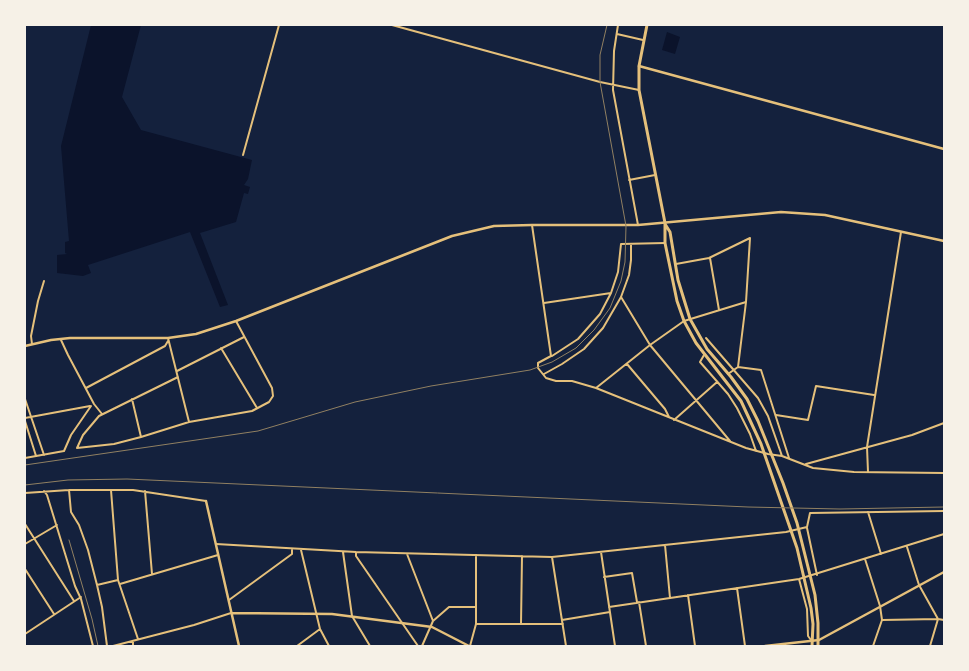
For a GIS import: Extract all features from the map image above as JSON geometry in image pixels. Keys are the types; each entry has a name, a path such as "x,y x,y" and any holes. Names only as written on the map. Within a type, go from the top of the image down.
{"highway":[{"path":"647,25 639,66 639,90 665,223 665,243 677,301 684,321 704,355 741,401 761,444 790,524 813,624 812,644"},
{"path":"665,223 670,232 682,294 690,319 702,342 747,399 783,483 797,523 812,582 817,607 818,646"}],"street":[{"path":"243,155 279,25"},
{"path":"392,25 613,85 639,90"},
{"path":"618,25 614,51 613,90 638,226"},
{"path":"617,34 643,40"},
{"path":"639,66 944,149"},
{"path":"629,180 655,175"},
{"path":"25,346 61,339 168,340 196,334 236,322 461,233 494,226 638,226 781,212 825,215 944,241"},
{"path":"532,225 551,356"},
{"path":"868,472 867,447 874,395 901,232"},
{"path":"676,264 710,258 750,238 746,302 736,368"},
{"path":"665,243 621,244 618,272 611,293 600,314 570,346 538,364 538,368 546,378 596,388 756,451 789,458 821,470 944,473"},
{"path":"543,374 575,356 603,328 621,297 629,275 631,245"},
{"path":"710,258 719,310"},
{"path":"32,344 31,336 35,314 39,293 44,281"},
{"path":"543,304 611,293"},
{"path":"621,297 650,345 732,442"},
{"path":"596,388 650,345 684,321 746,302"},
{"path":"178,377 102,414 83,435 77,448 114,444 189,422 248,412 269,402 273,392 236,322"},
{"path":"177,371 244,337"},
{"path":"706,338 758,398 768,416 782,456"},
{"path":"61,339 93,405 102,414"},
{"path":"168,340 189,422"},
{"path":"86,388 165,346 168,340"},
{"path":"221,348 257,408"},
{"path":"704,355 700,362 737,408 756,451"},
{"path":"627,364 665,409 669,418"},
{"path":"728,374 736,368 760,370 789,458"},
{"path":"674,420 717,382"},
{"path":"776,415 808,420 816,386 874,395"},
{"path":"25,399 44,455"},
{"path":"132,399 141,437"},
{"path":"36,456 25,420 31,417 93,405"},
{"path":"25,458 64,451 71,435 93,405"},
{"path":"804,464 912,436 944,423"},
{"path":"110,489 118,580 138,640"},
{"path":"25,493 110,489 145,491 206,501 239,646"},
{"path":"69,490 71,512 88,550 97,585 107,646"},
{"path":"44,491 48,495 75,586 81,598 93,646"},
{"path":"145,491 152,574"},
{"path":"817,575 807,527 810,513 944,511"},
{"path":"868,512 881,554"},
{"path":"25,524 74,601"},
{"path":"25,544 56,525"},
{"path":"215,544 407,554 552,557 786,532 807,527"},
{"path":"609,607 799,579 817,575 944,534"},
{"path":"665,546 670,598"},
{"path":"906,546 919,585 938,619 930,646"},
{"path":"228,600 292,554 292,549"},
{"path":"301,549 320,629 329,646"},
{"path":"343,551 352,616 370,646"},
{"path":"356,552 356,556 418,646"},
{"path":"601,552 615,646"},
{"path":"407,554 433,621 432,627 422,646"},
{"path":"120,584 218,555"},
{"path":"113,646 232,613 352,616 432,627 469,646 476,624 476,555"},
{"path":"521,624 522,556"},
{"path":"552,557 566,646"},
{"path":"865,560 880,606 882,620 873,646"},
{"path":"25,569 54,614"},
{"path":"765,646 812,644 944,572"},
{"path":"604,577 632,573 646,646"},
{"path":"799,579 807,609 808,636 812,644"},
{"path":"97,585 118,580"},
{"path":"737,588 746,646"},
{"path":"688,595 695,646"},
{"path":"25,634 81,598"},
{"path":"433,621 449,607 476,607"},
{"path":"562,620 610,612"},
{"path":"882,620 944,620"},
{"path":"476,624 562,624"},
{"path":"297,646 320,629"},
{"path":"133,641 134,646"}],"water":[{"path":"91,25 141,25 122,97 141,130 252,160 248,179 244,185 250,187 248,194 244,193 236,222 200,233 228,305 220,307 190,232 88,265 91,273 83,276 57,273 57,255 67,254 65,253 65,242 69,241 61,146"},
{"path":"667,32 680,37 675,54 662,50"}],"railway":[{"path":"25,465 258,431 355,402 431,386 530,370 552,362 576,348 594,330 610,308 621,281 625,262 626,226 600,82 600,55 607,25"},
{"path":"25,485 68,480 127,479 748,507 840,509 944,507"},
{"path":"69,540 98,646"}]}
